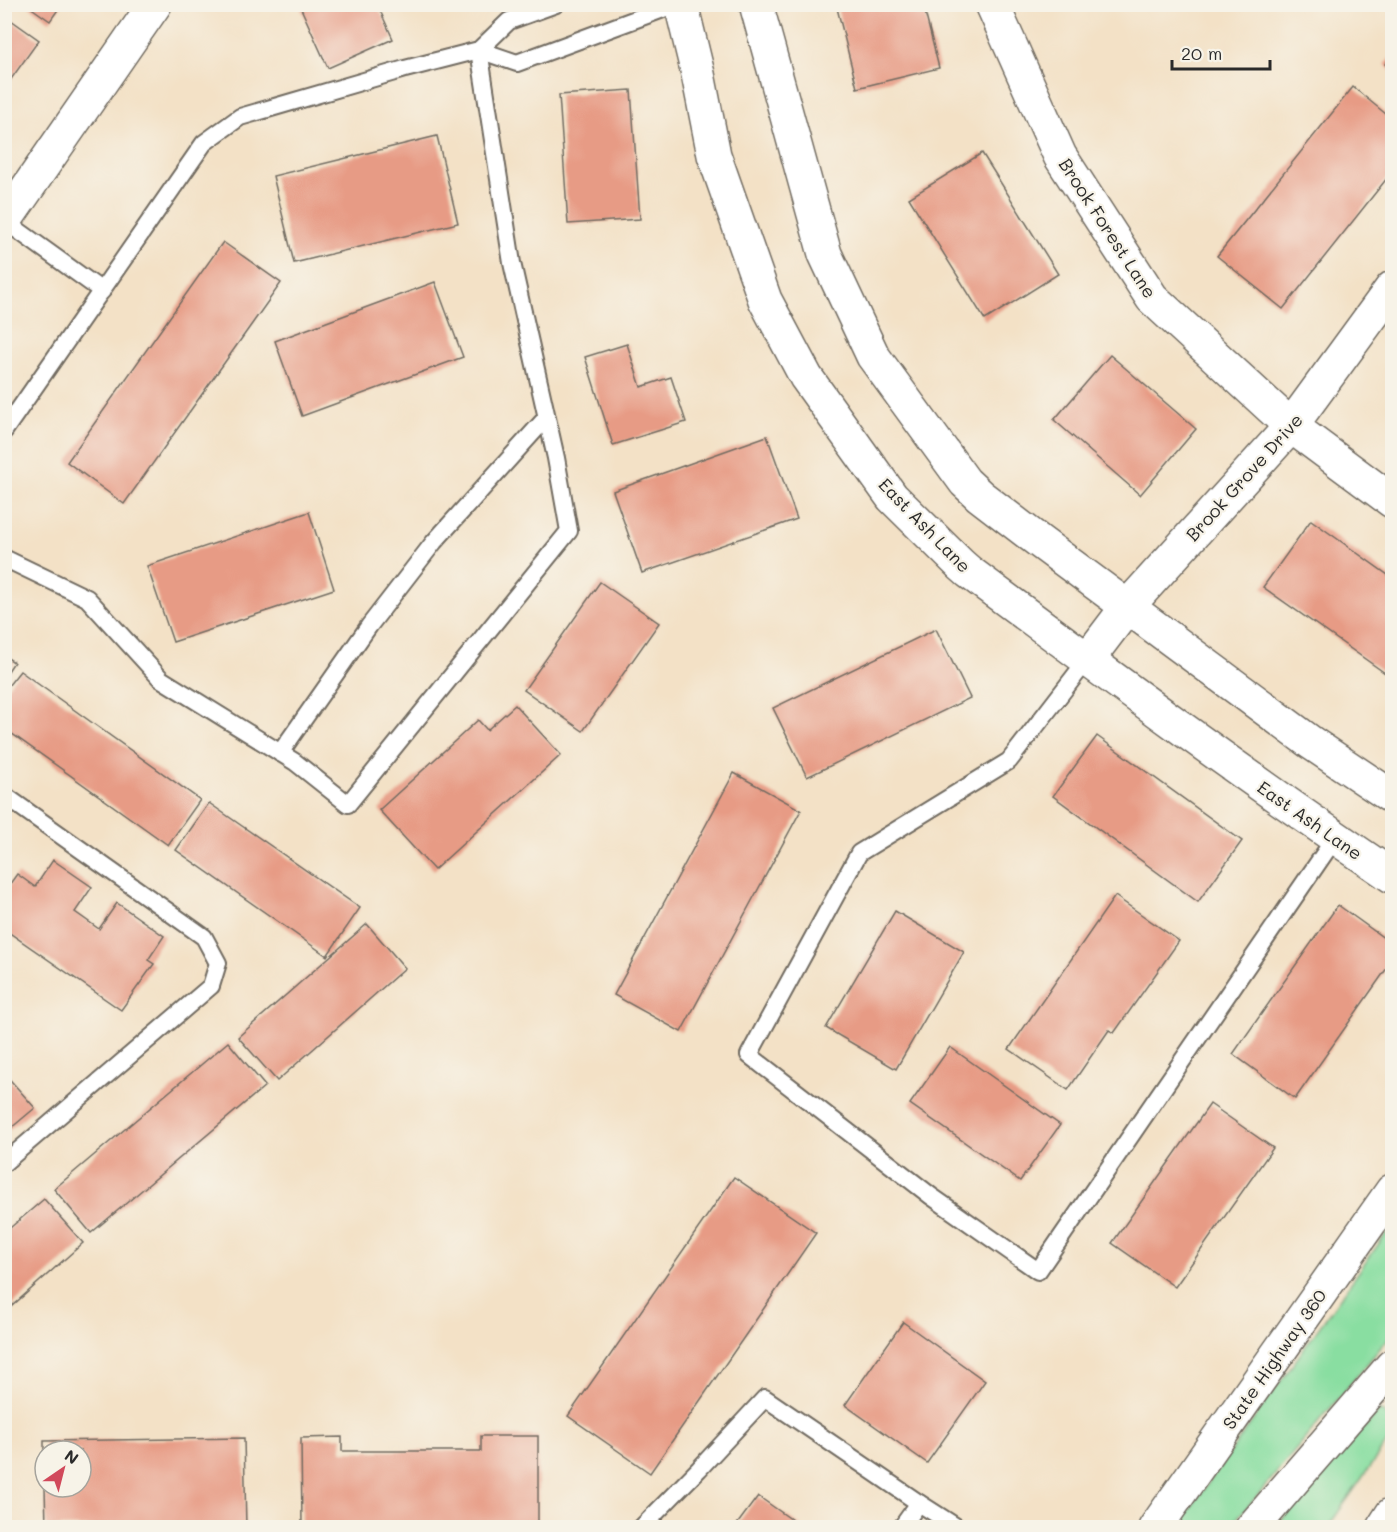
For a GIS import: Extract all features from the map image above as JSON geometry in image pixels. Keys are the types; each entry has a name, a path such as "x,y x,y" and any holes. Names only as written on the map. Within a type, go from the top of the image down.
{"main road":[{"path":"5,221 155,4"},
{"name":"East Ash Lane","path":"681,4 714,155 765,300 806,377 892,496 961,565 1087,660 1271,793 1392,876"},
{"path":"756,4 825,255 873,356 965,482 989,503 1310,742 1392,797"},
{"name":"Brook Forest Lane","path":"992,4 1060,156 1152,298 1292,426 1392,501"},
{"name":"Brook Grove Drive","path":"1087,660 1128,606 1292,426 1392,288"},
{"name":"State Highway 360","path":"1155,1527 1392,1191"},
{"path":"1252,1527 1392,1366"},
{"path":"1383,1527 1392,1514"}],"lane":[{"path":"479,51 509,21 556,4"},
{"path":"4,431 204,143 240,117 405,69 479,51 517,63 663,9 664,4"},
{"path":"4,558 87,598 161,679 295,762 348,804 568,531 556,458 512,263 479,51"},
{"path":"5,221 102,291"},
{"path":"280,753 369,626 434,542 546,418"},
{"path":"1087,660 1009,761 859,853 749,1055 931,1196 1038,1271 1335,838"},
{"path":"4,795 204,937 218,963 211,986 4,1163"},
{"path":"641,1527 765,1398 958,1527"},
{"path":"901,1527 919,1503"}],"green space":[{"path":"1392,1225 1392,1334 1229,1527 1177,1527"},
{"path":"1380,1410 1392,1421 1392,1435 1328,1527 1275,1527"}],"building":[{"path":"26,4 62,4 50,21"},
{"path":"299,4 377,4 393,39 328,68"},
{"path":"836,4 923,4 939,68 857,88"},
{"path":"4,15 39,40 4,89"},
{"path":"1392,56 1392,72 1385,64"},
{"path":"1353,87 1392,119 1392,172 1283,309 1217,256"},
{"path":"631,90 640,219 568,224 559,95"},
{"path":"437,136 458,223 294,263 273,176"},
{"path":"982,153 1058,274 985,320 909,198"},
{"path":"223,242 281,283 124,504 67,462"},
{"path":"435,282 463,357 302,416 275,341"},
{"path":"627,344 641,387 671,377 686,422 613,445 585,357"},
{"path":"1110,355 1196,429 1140,495 1054,420"},
{"path":"767,436 797,519 642,573 613,491"},
{"path":"309,512 334,589 173,642 147,566"},
{"path":"1311,520 1392,578 1392,663 1385,673 1263,587"},
{"path":"600,582 659,623 583,731 524,690"},
{"path":"936,629 970,698 807,777 773,708"},
{"path":"4,656 14,662 4,677"},
{"path":"20,671 200,800 168,845 4,728 4,691"},
{"path":"515,705 561,755 434,870 379,810 478,720 487,730"},
{"path":"1097,736 1242,841 1198,902 1053,796"},
{"path":"734,773 801,810 681,1032 614,995"},
{"path":"209,803 360,908 327,956 176,850"},
{"path":"53,860 92,887 75,912 99,929 117,903 164,936 148,960 154,964 121,1010 4,929 4,892 17,874 35,887"},
{"path":"1115,896 1179,941 1114,1033 1109,1030 1068,1090 1009,1049"},
{"path":"1338,905 1392,944 1392,961 1295,1099 1233,1054"},
{"path":"895,911 964,952 896,1069 826,1028"},
{"path":"367,924 405,968 277,1081 238,1037"},
{"path":"228,1042 265,1086 91,1233 54,1189"},
{"path":"950,1047 1060,1125 1020,1181 910,1104"},
{"path":"4,1073 35,1108 4,1134"},
{"path":"1210,1104 1273,1148 1175,1287 1112,1243"},
{"path":"734,1177 816,1233 650,1473 568,1416"},
{"path":"44,1199 83,1243 4,1313 4,1233"},
{"path":"903,1322 985,1381 927,1463 845,1405"},
{"path":"481,1436 538,1436 538,1527 345,1525 345,1527 302,1527 301,1438 342,1437 342,1451 481,1451"},
{"path":"244,1438 246,1527 46,1527 45,1499 93,1499 93,1440"},
{"path":"758,1496 802,1527 735,1527"}]}
